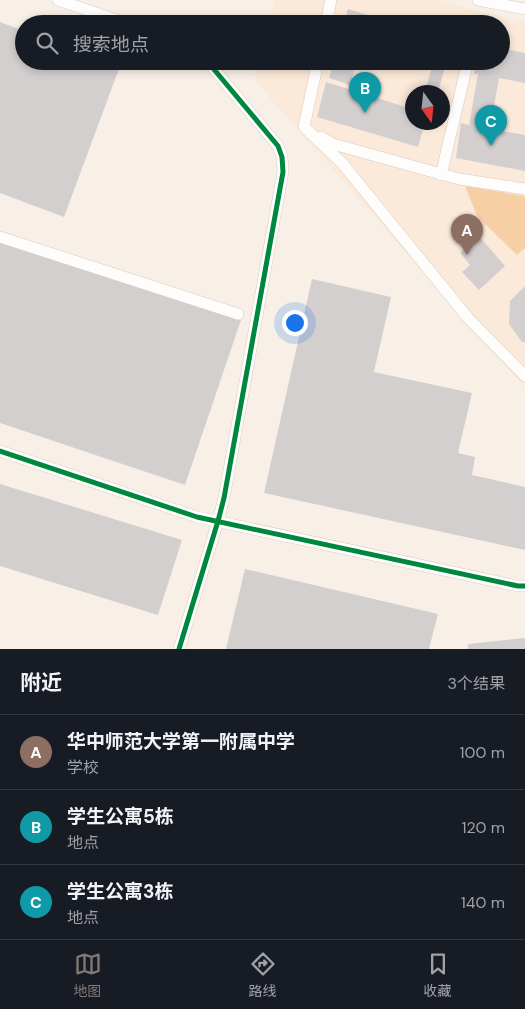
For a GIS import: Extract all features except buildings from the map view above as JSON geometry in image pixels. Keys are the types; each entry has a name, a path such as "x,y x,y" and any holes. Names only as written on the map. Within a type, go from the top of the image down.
{"street":[{"path":"58,0 102,15"},
{"path":"328,15 331,0"},
{"path":"480,0 525,9"},
{"path":"180,649 224,498 283,172 282,157 278,146 215,70"},
{"path":"304,127 316,70"},
{"path":"441,175 466,70"},
{"path":"304,127 333,144 441,175 525,189"},
{"path":"304,127 342,163 468,318 525,376"},
{"path":"0,237 238,314"},
{"path":"0,452 197,517 508,584 525,586"}],"shaded area":[{"path":"274,0 439,0 491,15 270,15"},
{"path":"510,19 525,22 525,388 255,81 257,70 510,70"},
{"path":"465,186 525,196 525,248 517,255 477,216"}],"cycle path":[{"path":"179,649 224,498 283,172 282,157 278,146 215,70"},
{"path":"0,451 197,517 525,586"}],"place":[{"name":"学生公寓5栋","path":"365,113"},
{"name":"学生公寓3栋","path":"491,146"},
{"name":"华中师范大学第一附属中学","path":"467,255"}]}
